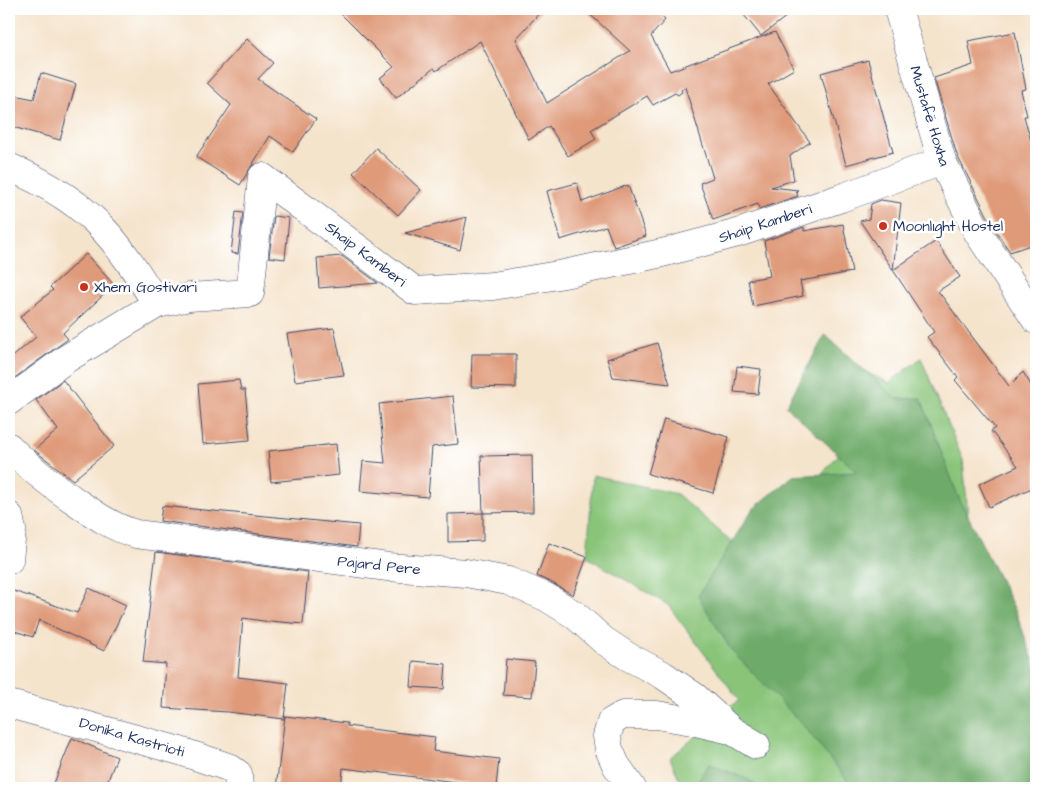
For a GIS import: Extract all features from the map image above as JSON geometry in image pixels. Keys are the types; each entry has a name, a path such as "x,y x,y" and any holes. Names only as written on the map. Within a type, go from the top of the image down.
{"street":[{"name":"Mustafë Hoxha","path":"898,9 942,161 978,233 1036,320"},
{"name":"Shaip Kamberi","path":"9,401 66,359 156,304 189,297 250,293 262,178 415,291 493,286 564,274 662,253 738,233 942,161"},
{"path":"9,167 50,187 81,207 105,231 134,268 156,304"},
{"name":"Pajard Pere","path":"9,447 44,481 104,521 128,532 380,566 466,573 508,581 546,597 575,615 602,640 663,675 695,697 731,730"},
{"path":"9,516 12,530 9,560"},
{"name":"Donika Kastrioti","path":"9,704 180,750 228,767 238,774 240,788"},
{"path":"632,788 616,765 608,749 607,736 611,722 623,715 657,715 692,721 731,730 756,745"}],"green space":[{"path":"825,335 897,399 921,398 958,496 1016,612 1036,668 1036,788 853,788 803,725 731,650 698,596 752,510 793,476 857,472 786,406"},
{"path":"831,355 889,383 921,358 963,460 978,626 1036,788 683,788 670,758 739,700 668,605 587,557 593,475 677,494 748,556 848,444"},
{"path":"709,764 749,780 759,788 693,788"}],"building":[{"path":"336,9 543,9 516,39 547,103 630,51 584,9 653,9 665,20 651,36 670,71 775,32 794,69 768,84 810,142 790,156 794,180 771,187 798,190 796,191 798,196 759,209 758,204 713,220 700,183 713,178 685,87 678,95 675,93 653,105 647,96 591,130 596,139 568,156 549,126 529,140 480,41 436,71 434,68 396,98 380,78 394,67"},
{"path":"739,9 796,9 761,36"},
{"path":"1015,32 1026,89 1021,90 1027,116 1024,116 1036,160 1036,243 1010,252 992,225 957,155 934,78 973,65 968,41"},
{"path":"247,39 273,63 258,79 316,119 293,152 270,136 240,185 196,157 231,105 207,83"},
{"path":"868,60 893,152 846,165 821,73"},
{"path":"41,73 76,84 60,140 9,126 9,94 34,99"},
{"path":"376,148 421,190 398,215 353,173"},
{"path":"577,183 582,202 628,185 646,236 614,247 606,226 560,240 547,191"},
{"name":"Moonlıght Hostel","path":"881,200 901,203 893,270 860,221 869,219 871,204"},
{"path":"236,212 243,213 238,254 231,253"},
{"path":"274,216 289,218 285,259 269,257"},
{"path":"467,217 460,250 405,233"},
{"path":"843,224 852,272 800,281 803,296 753,306 748,280 770,276 764,241 804,227 804,231"},
{"path":"936,241 960,277 938,291 1009,386 1023,372 1036,393 1036,490 1034,487 989,507 979,484 1018,466 991,431 995,428 955,380 958,377 927,337 934,332 893,270"},
{"path":"86,254 114,285 63,333 68,339 9,382 9,360 36,337 20,317 53,290 50,287"},
{"path":"342,256 378,283 319,288 317,258"},
{"path":"334,328 344,375 295,381 287,334"},
{"path":"657,343 670,384 613,377 607,359"},
{"path":"472,354 516,354 516,388 471,387"},
{"path":"737,366 761,369 758,394 734,392"},
{"path":"63,380 114,446 73,480 34,450 58,430 36,400"},
{"path":"239,380 241,390 245,390 250,440 203,444 198,384"},
{"path":"453,396 458,444 432,447 428,497 360,491 363,461 385,463 379,404"},
{"path":"664,419 729,437 713,493 648,474"},
{"path":"336,444 339,475 271,482 268,451"},
{"path":"532,455 533,512 483,513 481,456"},
{"path":"162,506 359,525 357,547 160,521"},
{"path":"483,513 483,541 448,542 448,514"},
{"path":"549,543 587,557 573,595 537,576"},
{"path":"156,552 308,572 303,624 243,618 238,677 288,683 284,719 228,712 163,708 166,664 143,662"},
{"path":"89,588 126,605 104,651 39,620 33,637 9,629 9,608 14,591 77,613"},
{"path":"506,659 535,662 532,697 503,695"},
{"path":"413,661 446,664 444,689 411,687"},
{"path":"285,716 347,723 347,726 435,737 433,751 499,759 496,787 343,768 341,788 276,788"},
{"path":"72,738 117,757 105,788 67,788 54,783"}],"place":[{"name":"Moonlıght Hostel","path":"883,226"},
{"name":"Xhem Gostivari","path":"84,287"}]}
